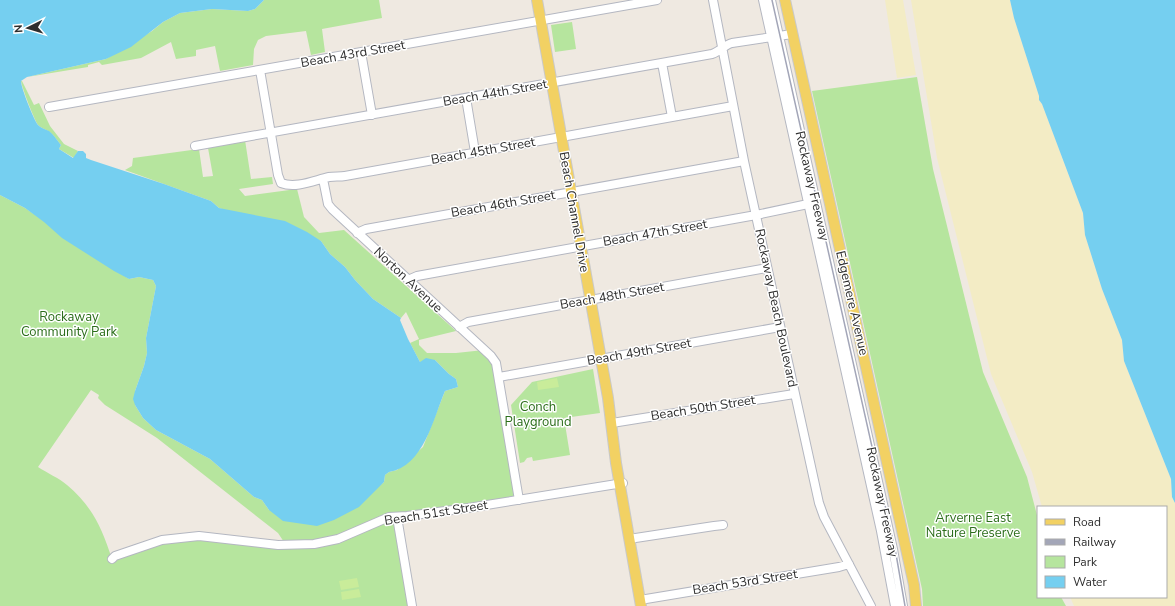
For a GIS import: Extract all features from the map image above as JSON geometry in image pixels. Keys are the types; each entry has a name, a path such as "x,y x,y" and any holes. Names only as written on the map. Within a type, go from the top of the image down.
{"main road":[{"name":"Beach Channel Drive","path":"537,0 612,423 614,453 622,483 643,603"},
{"name":"Edgemere Avenue","path":"785,0 915,588 916,606"}],"street":[{"name":"Beach 43rd Street","path":"49,107 657,0"},
{"name":"Rockaway Beach Boulevard","path":"713,0 744,161 794,394 820,506 824,517 871,606"},
{"name":"Rockaway Freeway","path":"763,0 775,36 812,203 886,550 895,606"},
{"name":"Rockaway Freeway","path":"771,0 775,36"},
{"name":"Beach 44th Street","path":"195,146 712,54 732,43 792,34"},
{"path":"361,52 372,115"},
{"path":"662,63 672,117"},
{"path":"260,70 270,133"},
{"path":"466,98 475,152"},
{"name":"Beach 45th Street","path":"270,133 278,175 282,183 292,185 323,179 330,176 345,176 733,106"},
{"name":"Beach 46th Street","path":"357,233 366,229 744,161"},
{"name":"Norton Avenue","path":"323,179 329,205 357,233 493,359 497,365 519,500"},
{"name":"Beach 47th Street","path":"408,280 417,276 756,215 828,199"},
{"name":"Rockaway Freeway","path":"812,203 893,549 903,606"},
{"name":"Beach 48th Street","path":"459,327 468,322 767,268"},
{"name":"Beach 49th Street","path":"499,377 780,327"},
{"name":"Beach 50th Street","path":"612,423 794,394"},
{"name":"Beach 51st Street","path":"112,559 115,556 162,540 199,536 278,545 314,544 338,539 383,519 392,517 463,509 622,483"},
{"path":"397,517 412,606"},
{"path":"631,539 723,525"},
{"name":"Beach 53rd Street","path":"643,603 849,564"}],"green space":[{"path":"264,0 379,0 382,18 322,29 325,52 311,55 306,31 266,36 258,40 254,49 253,65 220,71 215,46 196,50 196,56 176,59 171,42 141,58 102,65 99,62 88,65 88,67 27,77 106,59 152,31 163,22 180,13 212,9 248,11 255,9"},
{"path":"572,22 576,49 555,52 551,25"},
{"name":"Arverne East Nature Preserve","path":"917,77 933,169 983,372 1027,477 1037,515 1037,598 1062,598 1066,606 923,606 922,589 812,91"},
{"path":"21,81 34,105 39,103 50,126 64,144 78,151 74,158 59,149 61,145 55,137 50,132 38,125 28,103"},
{"name":"Rockaway Community Park","path":"245,140 251,179 272,177 273,184 239,189 245,196 297,189 304,217 319,233 344,230 456,331 419,340 419,345 427,353 456,353 484,350 493,359 519,500 397,517 412,606 0,606 0,195 25,208 129,279 139,277 153,280 156,286 146,338 147,353 135,391 135,405 143,418 156,430 210,459 254,497 262,500 269,510 372,492 384,482 385,475 389,472 397,470 423,447 445,391 458,387 456,379 435,360 420,362 410,343 419,339 406,312 401,318 373,299 345,267 330,254 321,241 219,208 211,201 125,170 132,166 133,158 199,149 203,177 213,176 208,148","holes":["91,390 99,395 98,398 105,405 157,438 278,533 286,545 199,536 162,540 112,559 104,537 90,509 64,482 38,467"]},
{"name":"Conch Playground","path":"593,369 600,413 564,418 570,455 533,461 532,457 527,458 524,462 520,463 511,405 532,382"},
{"path":"557,378 559,387 538,390 537,382"},
{"path":"357,578 359,587 341,590 339,581"},
{"path":"359,589 361,597 342,600 341,592"}],"sand":[{"path":"885,0 903,0 916,75 897,78"},
{"path":"911,0 1010,0 1039,100 1042,104 1083,213 1085,235 1102,289 1122,340 1124,361 1171,479 1172,497 1175,503 1175,606 1074,606 1070,598 1167,598 1167,506 1042,506 1032,472 991,374 937,158"}],"water":[{"path":"0,0 264,0 255,9 248,11 212,9 180,13 163,22 131,47 106,59 27,77 21,81 28,104 38,125 49,131 61,145 59,149 73,158 78,151 83,151 86,154 86,158 211,201 219,208 285,221 321,241 330,254 345,267 373,299 401,318 400,320 408,339 420,362 426,358 435,360 456,379 458,387 445,391 426,440 419,451 411,461 401,468 385,475 384,482 359,507 334,520 317,526 283,521 269,510 262,500 254,497 210,459 156,430 143,418 133,399 147,353 146,338 156,286 153,280 139,277 129,279 114,271 62,238 25,208 0,195"},
{"path":"1010,0 1175,0 1175,503 1172,497 1171,479 1124,361 1122,340 1102,289 1085,235 1083,213 1042,104 1039,100"}],"railway":[{"path":"772,0 896,554 905,606"}]}
